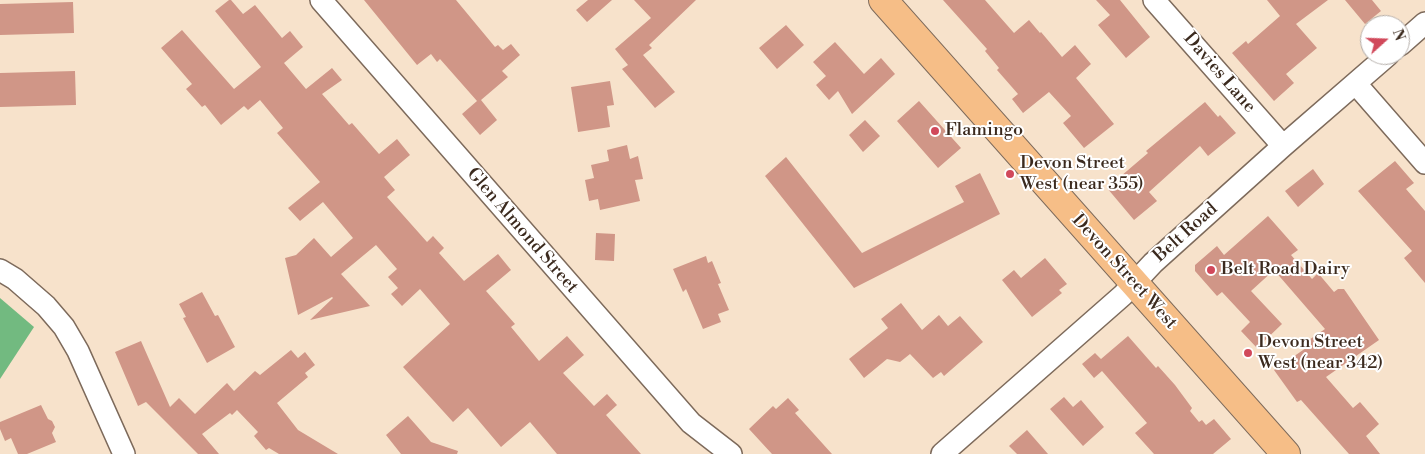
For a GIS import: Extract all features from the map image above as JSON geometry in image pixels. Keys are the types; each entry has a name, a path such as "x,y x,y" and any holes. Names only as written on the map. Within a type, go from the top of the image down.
{"main road":[{"name":"Devon Street West","path":"883,0 1286,454"}],"street":[{"name":"Glen Almond Street","path":"321,0 691,423 731,454"},
{"name":"Davies Lane","path":"1154,0 1283,146"},
{"path":"1410,36 1425,23"},
{"name":"Belt Road","path":"942,454 1123,295 1164,253 1283,146 1377,65"},
{"path":"1356,84 1425,163"},
{"path":"0,270 22,284 46,306 64,328 78,351 124,454"}],"green space":[{"path":"0,298 34,327 0,379"}],"building":[{"path":"229,0 243,14 255,5 282,38 290,31 303,47 284,63 306,89 332,68 342,80 322,94 349,125 352,123 379,154 397,139 410,155 384,177 395,190 387,197 427,242 433,236 444,248 439,253 464,281 498,254 511,270 486,291 515,324 511,327 539,361 567,336 584,355 563,373 594,406 607,394 617,405 606,415 641,454 557,454 530,422 501,447 468,408 453,422 403,367 450,324 420,289 402,306 391,294 398,288 388,277 397,269 376,245 341,274 370,306 310,320 332,297 298,315 285,258 296,255 314,238 331,257 353,238 323,202 300,221 288,208 320,182 277,133 283,128 260,100 248,110 244,106 221,125 205,105 202,107 186,89 192,84 161,48 182,30 234,89 261,67 215,11"},
{"path":"364,0 456,0 495,47 498,45 503,50 511,44 520,55 502,71 508,77 481,100 497,120 480,135 462,114 477,101 440,59 437,62 431,54 417,65"},
{"path":"588,0 612,0 587,22 576,10"},
{"path":"634,0 696,0 649,45 652,48 643,55 675,92 655,108 622,69 628,65 615,49 651,18"},
{"path":"943,0 985,0 1014,33 1029,20 1062,57 1075,45 1091,64 1076,78 1114,124 1084,148 1063,123 1071,116 1049,92 1023,113 1012,99 1018,94 997,70 999,68 985,51 987,49"},
{"path":"1096,0 1120,0 1150,37 1126,58 1098,25 1110,15"},
{"path":"1267,0 1328,0 1296,24 1317,48 1286,74 1294,83 1274,101 1232,53 1246,41 1248,44 1280,16"},
{"path":"1345,0 1372,0 1381,11 1376,15 1360,15 1360,18"},
{"path":"73,2 74,33 0,35 0,4"},
{"path":"786,25 804,45 777,69 759,48"},
{"path":"835,42 864,74 881,58 895,74 852,114 838,91 829,100 816,85 826,76 813,62"},
{"path":"75,71 76,105 0,107 0,73"},
{"path":"610,81 614,105 607,106 610,127 578,132 571,87"},
{"path":"919,101 961,148 938,168 897,121"},
{"path":"1205,102 1236,133 1208,156 1200,146 1149,192 1157,201 1134,220 1107,188 1148,153 1146,151"},
{"path":"865,120 880,136 863,152 849,135"},
{"path":"627,145 630,159 638,156 643,179 635,180 640,201 600,210 598,199 589,201 585,180 594,178 591,165 609,161 607,150"},
{"path":"786,157 862,253 964,202 955,186 980,173 1000,214 854,288 765,176"},
{"path":"1395,161 1414,183 1406,189 1425,211 1425,283 1404,258 1412,251 1358,191"},
{"path":"1313,169 1324,184 1298,207 1285,191"},
{"path":"1268,216 1298,250 1291,255 1312,279 1318,273 1334,292 1338,289 1344,289 1379,340 1326,377 1353,408 1360,402 1379,424 1366,436 1380,454 1349,454 1301,400 1297,402 1274,370 1306,348 1303,344 1325,329 1274,270 1251,291 1282,324 1257,348 1241,331 1250,322 1222,292 1217,296 1195,271 1195,265 1217,246 1224,255"},
{"path":"596,233 615,234 614,261 595,260"},
{"path":"706,256 708,263 712,261 721,283 718,284 729,310 718,314 721,322 703,329 686,289 683,292 673,269"},
{"path":"1045,258 1067,284 1059,290 1062,293 1032,317 1002,280 1014,270 1021,278"},
{"path":"202,292 215,316 218,315 235,347 207,363 183,318 186,317 179,304"},
{"path":"901,303 922,330 939,315 948,326 960,316 983,342 944,376 941,372 933,378 910,354 900,362 887,359 864,378 849,359 888,328 881,319"},
{"path":"1128,336 1156,368 1158,366 1175,385 1192,408 1190,411 1199,422 1202,420 1206,425 1214,419 1231,439 1213,454 1154,454 1135,433 1147,423 1102,371 1094,378 1082,364 1095,353 1101,359"},
{"path":"141,341 170,407 179,398 195,414 227,383 234,391 255,371 260,375 291,350 298,358 305,352 315,365 305,373 308,377 277,403 298,430 338,454 279,454 269,448 266,450 254,436 258,432 237,410 202,434 219,454 198,454 146,402 138,406 115,352"},
{"path":"1064,397 1073,407 1081,400 1104,427 1083,446 1050,409"},
{"path":"788,398 799,410 795,413 832,454 772,454 749,429 773,406 776,409"},
{"path":"41,405 48,419 52,421 55,427 52,433 56,442 27,454 18,454 11,438 5,441 0,429 0,422"},
{"path":"408,416 431,442 458,451 457,454 401,454 386,435"},
{"path":"1027,430 1048,454 1017,454 1009,446"}],"place":[{"name":"Flamingo","path":"935,131"},
{"name":"Devon Street West (near 355)","path":"1010,174"},
{"name":"Belt Road Dairy","path":"1211,270"},
{"name":"Devon Street West (near 342)","path":"1248,353"}]}
